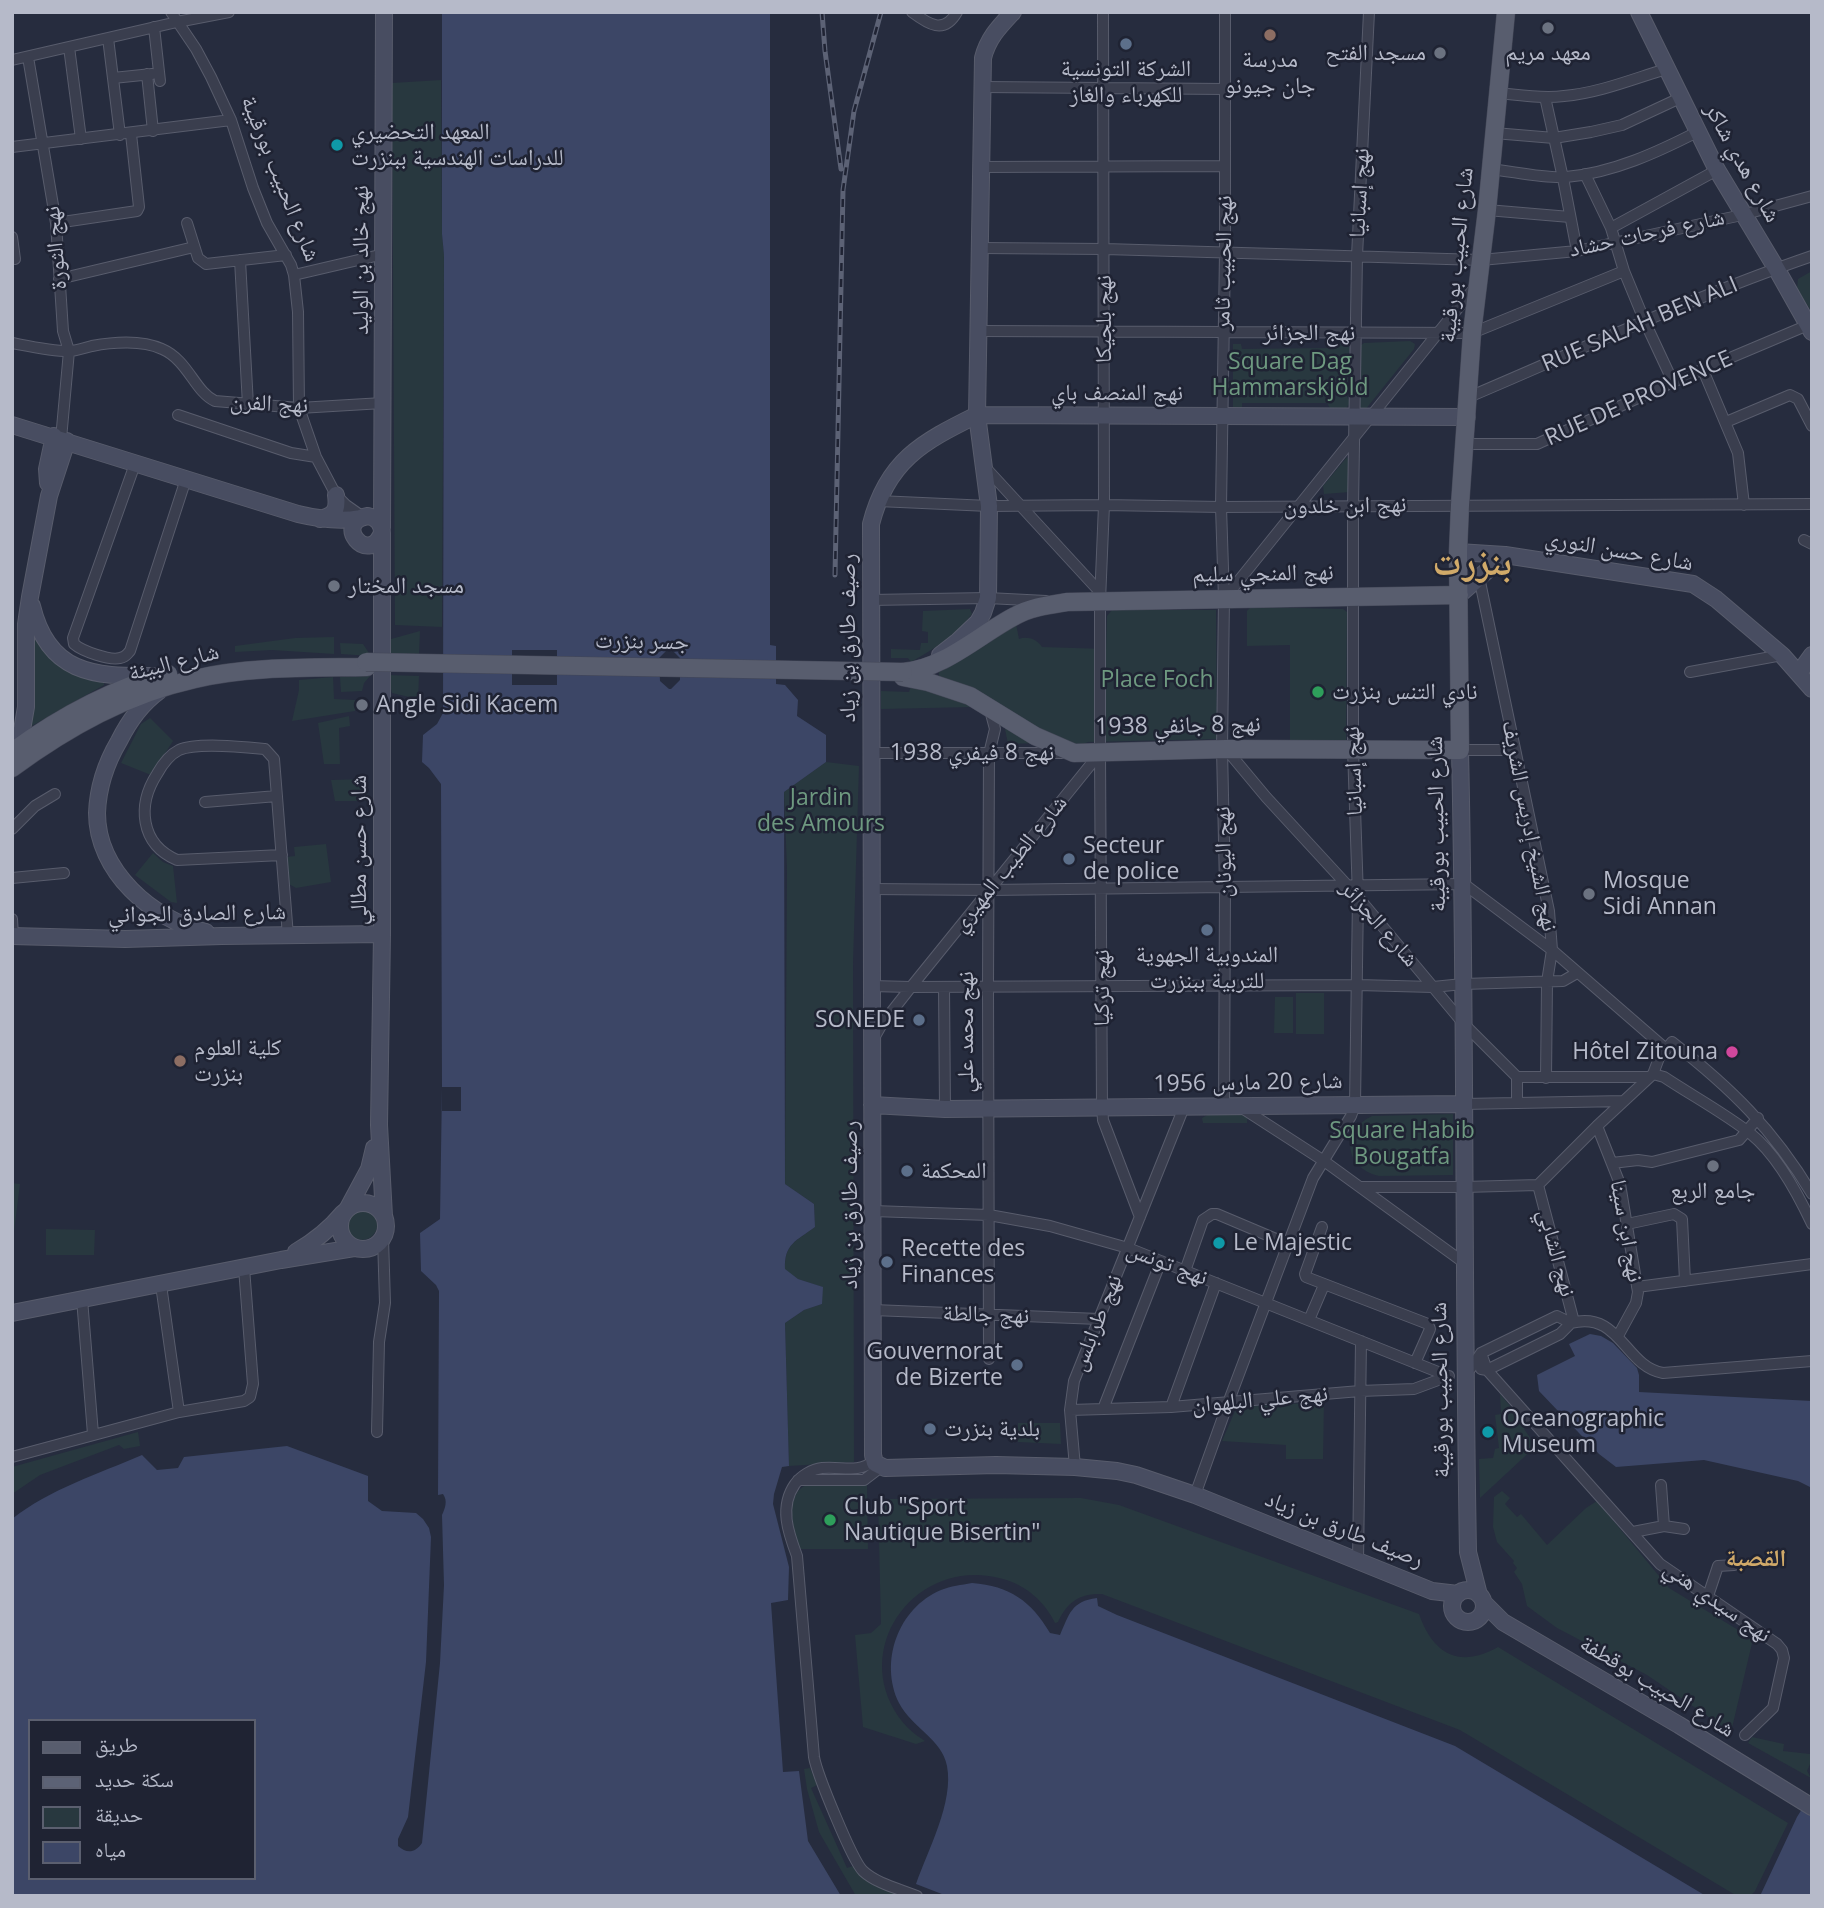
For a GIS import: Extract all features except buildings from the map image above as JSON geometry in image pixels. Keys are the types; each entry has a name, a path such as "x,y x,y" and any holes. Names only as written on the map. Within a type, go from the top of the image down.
{"main road":[{"name":"شارع الحبيب بورقيبة","path":"1460,750 1460,505 1472,332 1506,12"},
{"name":"نهج المنجي سليم","path":"913,673 969,646 1023,612 1039,606 1100,597 1224,599 1459,595"},
{"name":"جسر بنزرت","path":"366,664 913,673"},
{"name":"شارع البيئة","path":"12,752 49,727 106,695 162,682 242,672 366,664"},
{"name":"نهج 8 جانفي 1938","path":"913,673 958,690 1035,736 1074,753 1224,749 1460,750"},
{"name":"شارع البيئة","path":"12,768 44,745 162,682"}],"street":[{"path":"12,60 154,27 174,17 229,12"},
{"path":"912,12 937,26 949,22 957,12"},
{"path":"913,673 958,641 978,622 988,597 989,506 977,415 983,58 994,33 1013,12"},
{"name":"نهج بلجيكا","path":"1100,753 1100,597 1104,505 1103,12"},
{"name":"نهج الحبيب ثامر","path":"1224,599 1221,507 1225,12"},
{"name":"نهج إسبانيا","path":"1352,885 1354,437 1363,417 1355,333 1369,12"},
{"name":"شارع هدي شاكر","path":"1639,12 1717,170 1810,328"},
{"name":"نهج خالد بن الوليد","path":"382,530 385,14"},
{"name":"شارع الحبيب بورقيبة","path":"174,17 211,77 231,120 267,223 286,255 294,275 298,312 299,408 316,457 336,495"},
{"path":"113,78 147,74 160,77 154,27"},
{"path":"56,223 138,211 108,38"},
{"path":"69,47 81,139"},
{"name":"نهج الثورة","path":"28,57 56,223 63,331 69,351 60,439"},
{"path":"1498,93 1545,97 1572,95 1598,90 1666,69"},
{"path":"147,74 153,131"},
{"path":"982,88 1225,89"},
{"path":"1545,97 1577,251"},
{"path":"1494,133 1554,138 1622,125 1680,98"},
{"path":"12,147 231,120"},
{"path":"1490,169 1563,177 1585,174 1654,153 1699,131"},
{"path":"981,167 1224,166"},
{"path":"1611,228 1717,170"},
{"path":"1585,174 1611,228 1624,271 1673,382"},
{"name":"شارع فرحات حشاد","path":"979,248 1481,260 1577,251 1614,244 1812,196"},
{"path":"1487,209 1570,217"},
{"path":"187,223 198,258 206,264 286,255"},
{"path":"12,237 15,259"},
{"path":"58,279 194,247"},
{"path":"294,275 384,254"},
{"name":"RUE SALAH BEN ALI","path":"1469,397 1776,268 1812,256"},
{"path":"240,260 248,405"},
{"path":"1472,332 1624,271"},
{"path":"1363,417 1478,284"},
{"name":"RUE DE PROVENCE","path":"1465,444 1537,444 1673,382 1810,328"},
{"name":"نهج الجزائر","path":"978,331 1472,332"},
{"name":"نهج الفرن","path":"12,343 69,351 119,343 160,348 173,356 210,399 215,401 299,408 383,403"},
{"path":"1703,370 1738,453 1744,505"},
{"path":"1726,422 1790,395 1798,399 1812,426"},
{"path":"178,415 291,453 316,457"},
{"name":"نهج المنصف باي","path":"977,415 1467,417"},
{"name":"رصيف طارق بن زياد","path":"977,415 912,452 892,475 878,502 871,524 870,889 873,1310 877,1464 1075,1467 1136,1475 1195,1495 1432,1591 1458,1593"},
{"path":"12,425 318,518 358,526 377,520 382,530 377,541 363,545 358,526"},
{"path":"1224,599 1354,437"},
{"path":"12,745 22,730 26,707 25,624 48,496 47,468 60,439"},
{"path":"135,464 73,638 74,644 83,650 116,659 130,651 186,480"},
{"path":"984,466 1100,597"},
{"path":"318,518 328,517 335,512 336,495"},
{"path":"336,495 346,505 358,526 381,576"},
{"name":"نهج ابن خلدون","path":"878,502 989,506 1221,507 1812,504"},
{"path":"358,526 381,504"},
{"path":"318,518 358,526"},
{"name":"شارع حسن مطالي","path":"379,1125 382,530"},
{"name":"شارع حسن النوري","path":"1458,552 1505,555 1693,584 1716,599 1782,655 1812,689"},
{"path":"1459,595 1505,555"},
{"name":"نهج الشيخ إدريس الشريف","path":"1479,577 1549,911 1552,950 1547,982 1546,1077"},
{"name":"نهج المنجي سليم","path":"870,600 988,597 1067,602"},
{"name":"نهج اليونان","path":"1224,599 1224,985 1232,1106"},
{"path":"25,624 75,666 103,675 162,682"},
{"path":"1690,672 1782,655"},
{"path":"1799,673 1812,655"},
{"path":"162,682 126,727 103,777 98,795 97,816 103,842 111,863 136,895 175,921 192,929 222,936"},
{"name":"نهج محمد علي","path":"988,707 995,729 989,754 989,1359"},
{"path":"282,855 177,860 164,854 153,842 146,824 144,804 150,784 167,759 188,747 234,746 265,749 274,759 282,855 288,936"},
{"name":"شارع الجزائر","path":"1224,749 1266,797 1352,885 1463,1023 1517,1077"},
{"path":"1460,750 1515,751"},
{"name":"شارع الحبيب بورقيبة","path":"1458,1593 1468,1552 1463,1104 1464,884 1460,750"},
{"name":"نهج 8 فيفري 1938","path":"870,752 1074,753"},
{"name":"نهج تركيا","path":"1100,753 1103,1120 1140,1217"},
{"name":"شارع الطيب المهيري","path":"871,1044 882,1024 911,987 1100,753"},
{"path":"12,829 35,806 55,794"},
{"path":"205,802 277,796"},
{"path":"12,878 64,873"},
{"path":"870,889 1464,884 1552,950 1669,1046 1713,1074 1758,1118 1788,1156 1812,1194"},
{"path":"1195,1495 1313,1178 1351,1116 1354,1105 1359,897"},
{"path":"12,919 13,936"},
{"name":"شارع الصادق الجواني","path":"13,936 125,939 382,934"},
{"path":"871,986 1433,987 1563,981 1577,973"},
{"path":"944,987 945,1109"},
{"path":"1361,1187 1538,1185 1652,1075 1659,1058 1669,1046"},
{"path":"1517,1103 1517,1077 1664,1077 1748,1131 1779,1165 1812,1224"},
{"name":"شارع 20 مارس 1956","path":"872,1105 945,1109 1624,1101"},
{"path":"1232,1106 1324,1161 1464,1262"},
{"name":"نهج طرابلس","path":"1075,1467 1070,1410 1074,1381 1184,1107"},
{"path":"1612,1163 1638,1160 1652,1162 1739,1140 1758,1118"},
{"path":"354,1248 341,1233 341,1219 369,1169 379,1125"},
{"path":"377,1432 379,1342 385,1303 383,1238 386,1224 379,1125"},
{"name":"نهج ابن سينا","path":"1597,1126 1620,1184 1637,1287 1636,1303 1618,1336"},
{"name":"نهج الشابي","path":"1538,1185 1573,1323"},
{"path":"281,1260 322,1236 354,1204 368,1203 384,1216"},
{"name":"نهج تونس","path":"873,1211 989,1215 1050,1226 1128,1248 1448,1376"},
{"path":"1185,1271 1203,1220 1212,1214 1288,1244"},
{"path":"1627,1224 1674,1214 1679,1216 1682,1219 1685,1281"},
{"path":"1322,1227 1306,1274 1308,1279 1428,1324 1430,1329 1415,1363"},
{"path":"12,1313 281,1260 354,1248 370,1248 383,1238"},
{"path":"1103,1409 1161,1261"},
{"path":"1637,1287 1812,1264"},
{"path":"12,1457 179,1412 244,1401 250,1397 253,1384 244,1268"},
{"path":"1171,1407 1216,1283"},
{"path":"161,1285 179,1412"},
{"path":"1309,1321 1324,1285"},
{"path":"82,1299 93,1434"},
{"name":"نهج جالطة","path":"873,1310 1099,1319"},
{"name":"نهج الشابي","path":"1481,1353 1557,1316 1573,1323"},
{"path":"1468,1369 1487,1370 1560,1334 1573,1323 1589,1322 1601,1325 1618,1336 1646,1366 1663,1373 1812,1361"},
{"path":"1359,1562 1361,1341"},
{"path":"1468,1369 1481,1353"},
{"name":"نهج سيدي هني","path":"1481,1353 1487,1370 1668,1570 1782,1650 1784,1658 1773,1708 1745,1735"},
{"name":"نهج علي البلهوان","path":"1070,1410 1171,1407 1414,1389 1468,1369"},
{"path":"877,1464 863,1469 819,1468 804,1475 789,1494 786,1510 788,1533 797,1556 816,1765 861,1869 877,1880 917,1896"},
{"path":"1661,1485 1664,1526"},
{"path":"1633,1532 1664,1526 1684,1528"},
{"name":"شارع الحبيب بورقيبة","path":"1468,1552 1481,1599"},
{"path":"1708,1596 1718,1566 1734,1565"},
{"path":"1469,1590 1481,1599 1483,1612 1478,1619 1461,1621 1453,1612 1452,1604 1458,1593 1469,1590"},
{"name":"رصيف طارق بن زياد","path":"1432,1591 1453,1612"},
{"name":"شارع الحبيب بوقطفة","path":"1481,1599 1503,1622 1812,1807"},
{"name":"شارع الحبيب بوقطفة","path":"1478,1619 1503,1622"}],"green space":[{"path":"441,80 444,255 442,627 395,625 392,83"},
{"path":"1812,271 1812,312 1797,289 1798,279"},
{"name":"Square Dag Hammarskjöld","path":"1338,340 1348,344 1350,350 1346,368 1351,376 1346,385 1346,395 1350,402 1345,411 1331,410 1327,403 1242,403 1242,411 1233,410 1233,344 1241,344 1242,349 1329,348 1331,343"},
{"path":"1410,341 1415,344 1414,349 1365,410 1360,410 1361,345"},
{"path":"1347,457 1353,470 1350,492 1324,494 1323,486"},
{"name":"نادي التنس بنزرت","path":"1251,607 1343,609 1347,612 1346,740 1290,740 1290,645 1247,646 1247,611"},
{"path":"970,609 972,614 959,629 928,652 911,662 908,658 891,658 891,649 920,650 921,643 928,643 928,632 922,631 923,611"},
{"name":"Place Foch","path":"1112,610 1216,610 1217,739 1088,742 1079,746 1065,744 972,688 939,677 939,670 974,652 1016,624 1019,639 1032,639 1042,647 1106,649 1107,616"},
{"path":"420,631 419,655 388,655 391,639"},
{"path":"334,637 334,654 272,650 235,652 235,646 295,638"},
{"path":"35,638 49,655 65,667 104,685 30,727 35,676 32,640"},
{"path":"340,643 363,644 371,656 341,654"},
{"path":"387,675 419,676 418,699 392,693"},
{"path":"370,676 362,691 341,692 340,677"},
{"path":"333,677 334,699 355,700 355,711 292,721 299,680"},
{"path":"911,686 959,697 973,707 881,709 881,691 909,692"},
{"path":"349,716 350,726 339,728 340,764 324,764 318,723"},
{"path":"150,718 173,741 151,775 121,763 141,724"},
{"path":"1004,724 1037,743 1008,744"},
{"name":"Jardin des Amours","path":"826,762 859,766 853,963 854,1462 789,1466 785,1323 804,1310 822,1304 822,1287 798,1279 785,1270 785,1261 792,1244 815,1227 814,1204 785,1184 787,869 784,792"},
{"path":"367,779 368,801 335,801 331,780"},
{"path":"326,844 331,882 296,888 289,884 286,857 295,856 294,847"},
{"path":"153,853 173,866 177,903 171,902 135,875"},
{"path":"1296,993 1324,993 1324,1034 1296,1034"},
{"path":"1275,997 1293,997 1293,1033 1274,1033"},
{"path":"1213,1112 1242,1113 1247,1116 1247,1123 1203,1123 1202,1118"},
{"name":"Square Habib Bougatfa","path":"1453,1114 1453,1175 1379,1176 1367,1172 1353,1157 1351,1139 1362,1123 1372,1116"},
{"path":"12,1183 20,1184 14,1232 12,1232"},
{"path":"362,1210 373,1214 377,1225 373,1236 362,1240 351,1236 347,1225 351,1214"},
{"path":"46,1229 95,1230 94,1255 46,1255"},
{"path":"1500,1394 1527,1426 1524,1429 1536,1446 1480,1498 1479,1459 1493,1458 1495,1449 1499,1448 1495,1415 1501,1414"},
{"path":"1324,1402 1323,1459 1286,1459 1286,1445 1222,1441 1235,1411 1241,1407"},
{"path":"1018,1423 1060,1423 1061,1444 1018,1442"},
{"path":"138,1432 140,1446 124,1449 119,1445 40,1475 12,1494 12,1467"},
{"name":"Club \"Sport Nautique Bisertin\"","path":"806,1485 867,1485 868,1549 799,1549 792,1514 795,1497"},
{"path":"1502,1491 1510,1498 1505,1504 1517,1517 1521,1514 1547,1545 1597,1501 1669,1588 1753,1639 1731,1732 1647,1675 1557,1628 1527,1606 1522,1584 1514,1572 1517,1568 1514,1561 1497,1542 1493,1527 1494,1497"},
{"path":"1081,1498 1119,1505 1419,1614 1432,1639 1449,1654 1471,1657 1498,1647 1788,1823 1755,1891 1750,1896 1737,1896 1460,1730 1102,1594 1087,1595 1075,1600 1055,1623 1034,1595 1003,1579 970,1575 941,1581 916,1596 897,1617 885,1643 882,1671 889,1700 908,1728 925,1741 916,1744 863,1727 855,1635 871,1633 881,1624 878,1499"},
{"path":"1752,1737 1784,1744 1783,1751 1810,1754 1807,1771 1811,1778 1748,1743"},
{"path":"810,1768 817,1785 811,1788 847,1868 853,1866 864,1879 902,1896 856,1896 819,1832 804,1769"}],"water":[{"path":"442,12 770,12 770,645 776,646 776,684 785,685 798,700 797,716 826,735 826,762 784,792 785,1184 814,1204 815,1227 789,1248 785,1269 798,1279 823,1287 822,1304 804,1310 785,1323 789,1466 782,1467 773,1504 789,1567 788,1600 771,1603 783,1772 799,1771 808,1841 841,1896 12,1896 12,1519 58,1491 142,1455 157,1470 178,1468 184,1457 287,1446 368,1476 368,1501 382,1511 416,1513 423,1519 431,1537 426,1662 408,1817 398,1839 398,1846 411,1851 422,1843 440,1663 444,1585 442,1515 446,1502 443,1494 438,1495 439,1291 421,1271 420,1233 440,1219 441,784 422,762 423,735 437,724 443,713","holes":["668,649 680,658 680,680 671,689 660,681 659,658","512,650 557,650 557,685 512,685"]},
{"path":"1590,1334 1601,1336 1613,1343 1637,1368 1639,1392 1812,1401 1812,1488 1798,1481 1704,1460 1616,1467 1599,1454 1539,1391 1537,1375 1575,1356 1569,1344"},
{"path":"972,1583 998,1588 1018,1597 1035,1612 1050,1633 1060,1635 1076,1606 1097,1598 1098,1606 1117,1615 1455,1746 1706,1896 947,1896 916,1884 947,1795 947,1766 939,1748 911,1720 899,1703 893,1687 892,1654 896,1638 913,1609 941,1590"},
{"path":"1812,1793 1812,1896 1760,1896 1797,1817"}],"pier":[{"path":"442,1087 461,1087 461,1111 442,1111"}],"railway":[{"path":"822,12 841,169"},
{"path":"835,575 843,190 854,111 881,12"}],"place":[{"name":"معهد مريم","path":"1548,28"},
{"name":"مدرسة جان جيونو","path":"1270,35"},
{"name":"الشركة التونسية للكهرباء والغاز","path":"1126,44"},
{"name":"مسجد الفتح","path":"1440,53"},
{"name":"المعهد التحضيري للدراسات الهندسية ببنزرت","path":"337,145"},
{"name":"مسجد المختار","path":"334,586"},
{"name":"نادي التنس بنزرت","path":"1318,692"},
{"name":"Angle Sidi Kacem","path":"362,705"},
{"name":"Secteur de police","path":"1069,859"},
{"name":"Mosque Sidi Annan","path":"1589,894"},
{"name":"المندوبية الجهوية للتربية ببنزرت","path":"1207,930"},
{"name":"SONEDE","path":"919,1020"},
{"name":"Hôtel Zitouna","path":"1732,1052"},
{"name":"كلية العلوم بنزرت","path":"180,1061"},
{"name":"جامع الربع","path":"1713,1166"},
{"name":"المحكمة","path":"907,1171"},
{"name":"Le Majestic","path":"1219,1243"},
{"name":"Recette des Finances","path":"887,1262"},
{"name":"Gouvernorat de Bizerte","path":"1017,1365"},
{"name":"بلدية بنزرت","path":"930,1429"},
{"name":"Oceanographic Museum","path":"1488,1432"},
{"name":"Club \"Sport Nautique Bisertin\"","path":"830,1520"}],"district":[{"name":"بنزرت","path":"1472,564"},
{"name":"القصبة","path":"1756,1559"}]}
